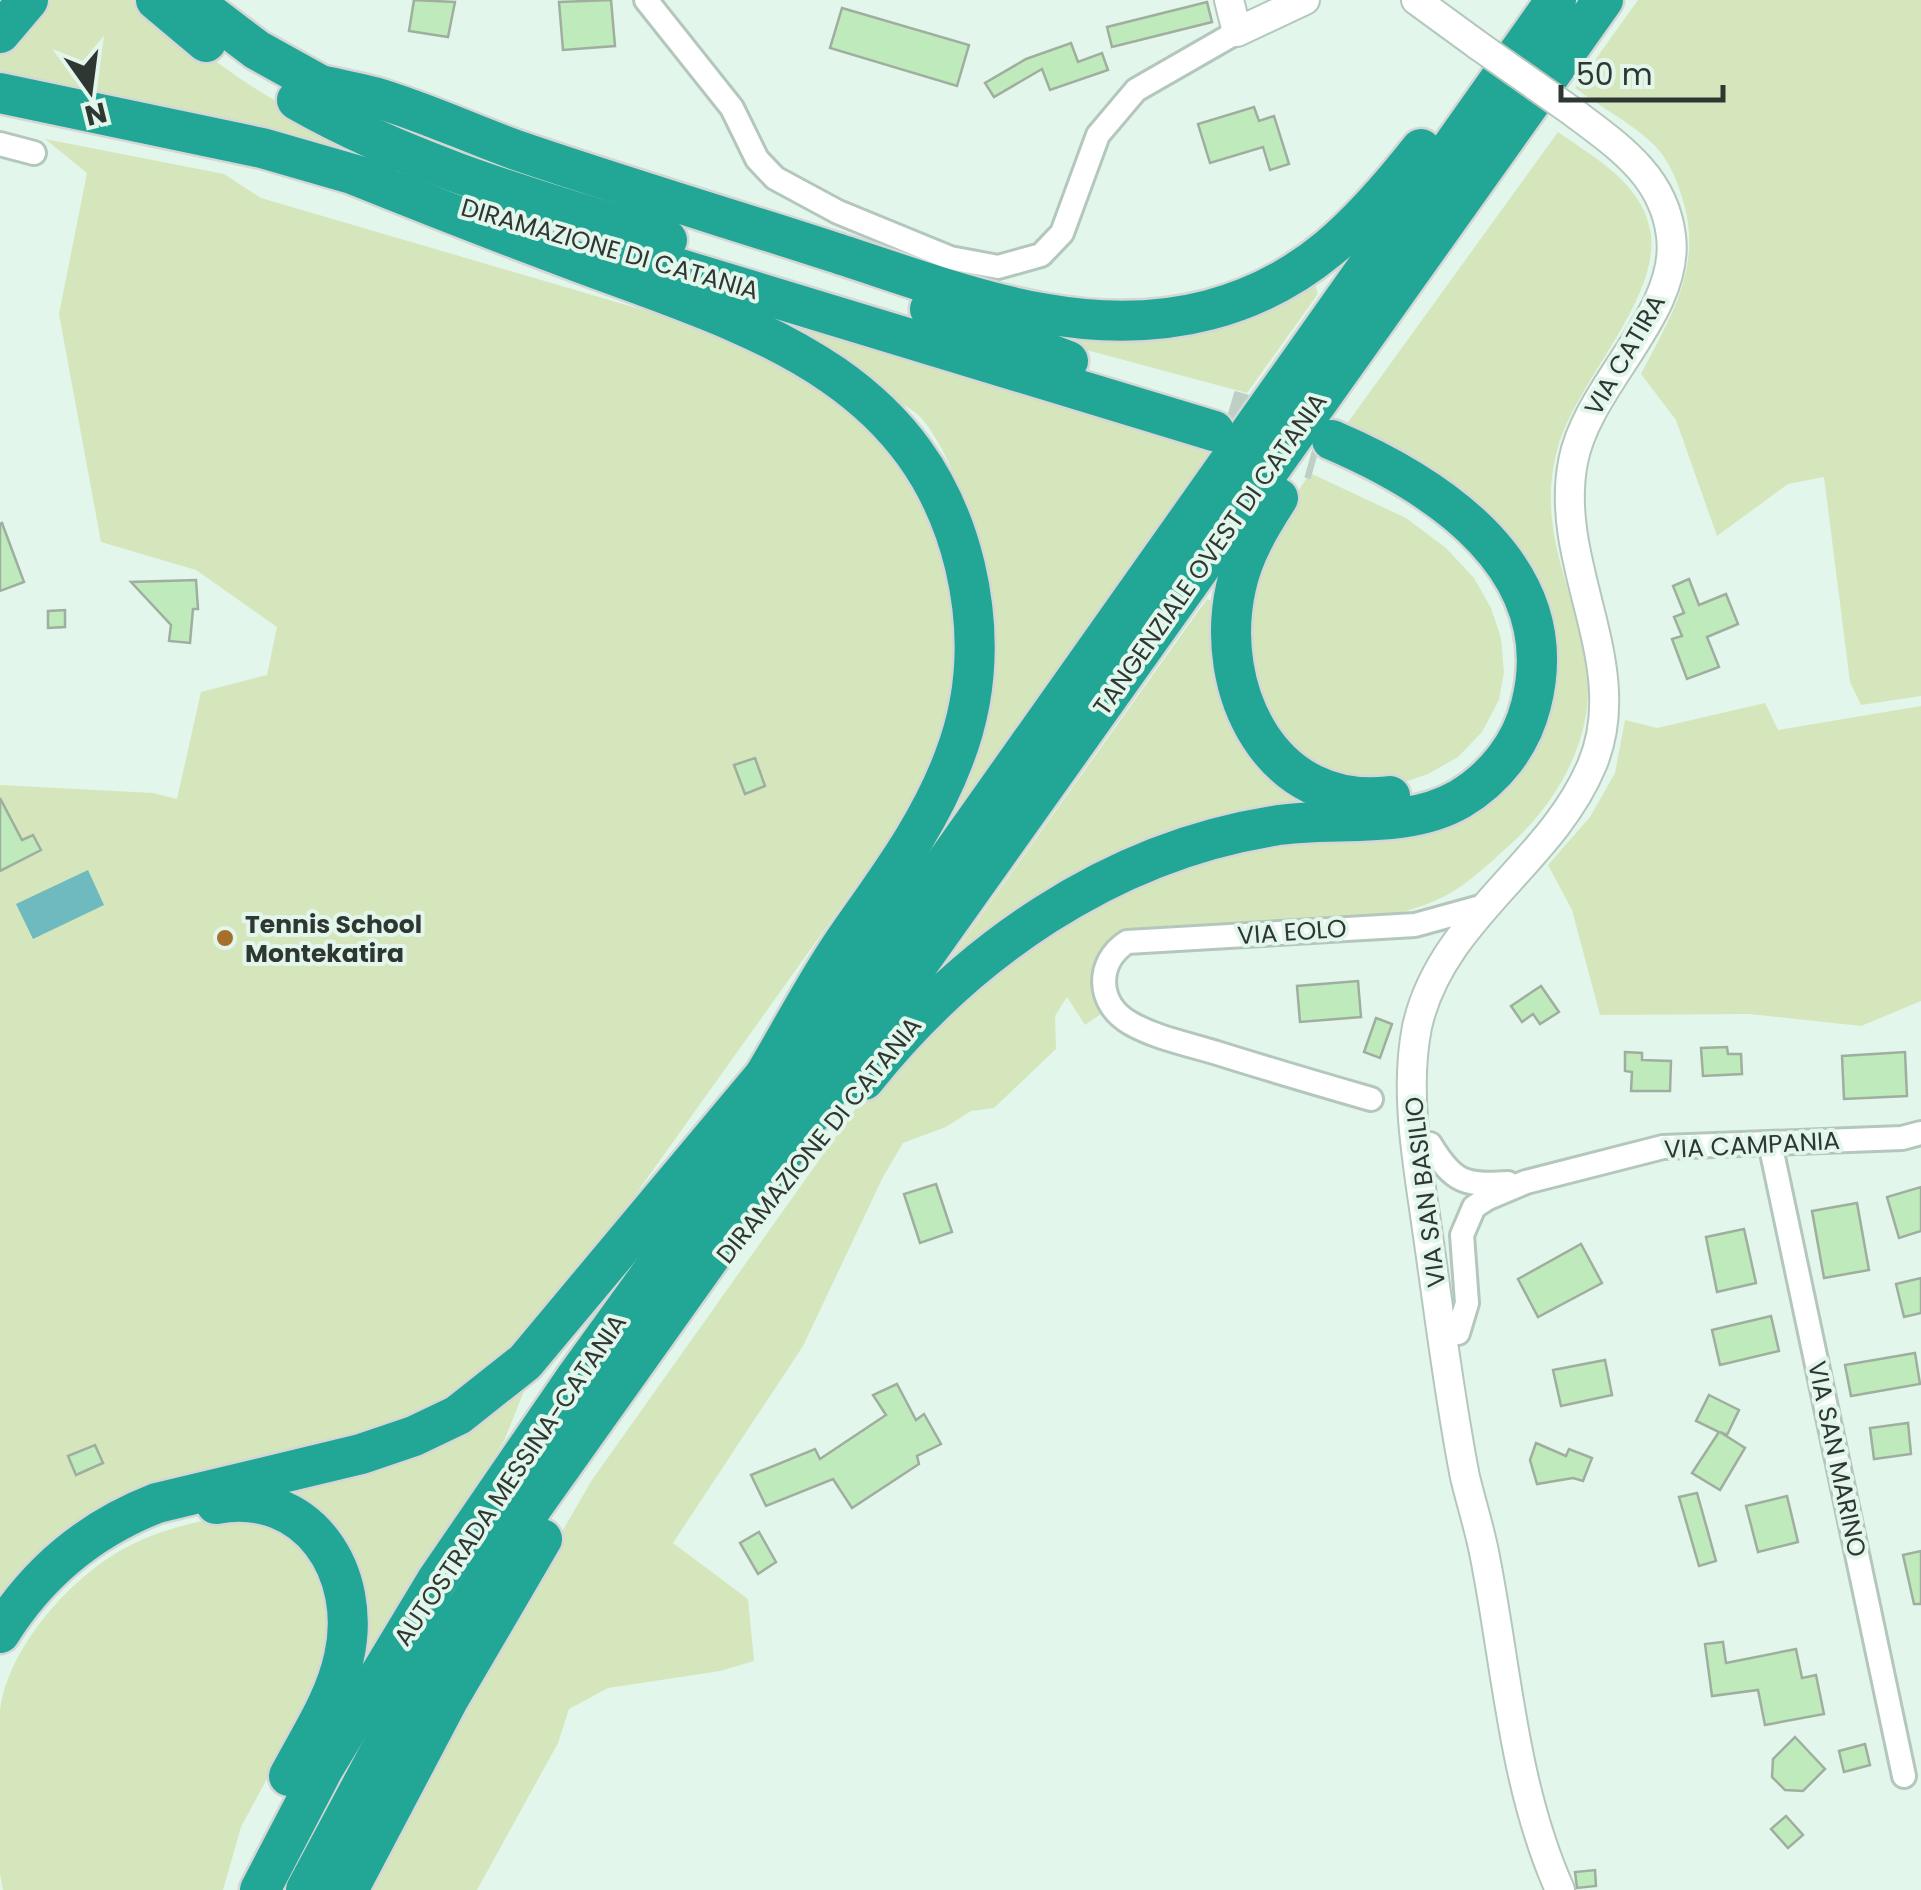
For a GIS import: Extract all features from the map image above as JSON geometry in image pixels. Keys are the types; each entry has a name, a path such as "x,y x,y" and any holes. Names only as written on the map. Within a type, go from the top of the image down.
{"highway":[{"path":"0,33 28,0"},
{"path":"156,0 248,72 322,114 410,156 552,205 1068,361"},
{"name":"DIRAMAZIONE DI CATANIA","path":"0,93 262,148 1222,420 853,280 459,150 315,84 257,50 191,0"},
{"path":"315,84 375,98 516,150 999,305 1088,321 1157,320 1212,309 1265,290 1316,261 1340,241 1424,144 1529,0"},
{"name":"TANGENZIALE OVEST DI CATANIA","path":"790,1089 1556,0"},
{"name":"TANGENZIALE OVEST DI CATANIA","path":"790,1089 1492,157 1604,0"},
{"path":"0,114 240,164 483,227 620,251"},
{"name":"DIRAMAZIONE DI CATANIA","path":"674,1310 753,1228 846,1102 928,1006 971,968 1035,921 1145,862 1234,833 1276,825 1383,819 1438,809 1477,787 1507,757 1528,716 1537,669 1534,626 1516,582 1488,541 1446,502 1398,471 1324,450 1433,518 1472,554 1506,610 1515,667 1508,705 1500,725 1474,758 1458,772 1420,790 1378,798 1334,792 1292,773 1276,759 1252,726 1233,660 1232,611 1244,560 1255,534 1426,284 1492,157"},
{"path":"0,1633 17,1607 60,1561 102,1528 157,1504 361,1454 414,1436 458,1414 526,1362 790,1089 840,948 903,860 954,759 971,702 976,645 968,580 954,526 927,472 894,428 868,402 810,358 769,335 358,176"},
{"name":"AUTOSTRADA MESSINA-CATANIA","path":"306,1890 413,1690 533,1506 674,1310 790,1089"},
{"name":"AUTOSTRADA MESSINA-CATANIA","path":"260,1890 323,1769 437,1580 575,1379 790,1089"},
{"path":"348,1890 448,1700 604,1436 639,1358"},
{"path":"0,1661 28,1614 48,1591 87,1554 133,1527 162,1515 251,1501 272,1505 305,1524 329,1553 342,1584 348,1638 333,1694 259,1833 244,1890"}],"street":[{"path":"646,0 732,108 756,158 775,178 838,212 950,258 998,267 1041,255 1062,233 1098,134 1136,90 1237,32 1305,0"},
{"path":"1229,0 1237,32"},
{"name":"VIA CATIRA","path":"1416,0 1631,156 1654,184 1672,236 1672,264 1662,296 1586,421 1573,461 1568,508 1606,683 1604,724 1594,760 1578,796 1484,906"},
{"path":"0,144 34,153"},
{"name":"VIA EOLO","path":"1371,1100 1166,1038 1128,1022 1111,1006 1104,985 1106,962 1128,942 1414,925 1484,906"},
{"name":"VIA SAN BASILIO","path":"1484,906 1432,1030 1426,1077 1430,1144 1480,1479 1484,1550"},
{"name":"VIA SAN BASILIO","path":"1484,906 1446,957 1430,990 1418,1027 1413,1109 1462,1460 1484,1550 1516,1752 1544,1854 1560,1890"},
{"name":"VIA CAMPANIA","path":"1526,1182 1663,1147 1902,1138 1921,1133"},
{"name":"VIA SAN MARINO","path":"1770,1143 1904,1776"},
{"path":"1430,1144 1454,1176 1467,1184 1526,1182"},
{"path":"1458,1333 1467,1304 1462,1259 1465,1222 1474,1207 1526,1182"}],"green space":[{"path":"40,0 140,0 206,54 276,101 352,141 484,199 0,83 0,46"},
{"path":"1638,0 1921,0 1921,696 1861,705 1850,682 1824,477 1788,484 1717,536 1676,420 1641,374 1682,288 1689,243 1687,219 1674,176 1656,147 1575,88"},
{"path":"1558,132 1629,187 1647,217 1651,235 1650,260 1642,287 1568,422 1552,478 1554,534 1582,641 1588,694 1579,741 1545,807 1473,878 1417,908 1398,913 1138,930 1109,940 1101,949 1095,971 1101,1014 1085,1025 1067,997 1055,1016 1056,1049 994,1108 971,1111 946,1127 903,1143 803,1346 673,1543 748,1599 754,1661 720,1671 608,1688 569,1709 558,1743 477,1890 363,1890 446,1731 592,1480 866,1094 986,972 1131,882 1239,852 1416,829 1510,776 1539,606 1346,425"},
{"path":"45,139 224,174 261,198 698,326 761,353 855,411 917,483 951,570 959,658 943,741 890,838 541,1327 473,1393 393,1430 148,1493 0,1612 0,785 153,793 177,799 201,692 267,675 277,627 196,570 101,542 59,314 87,173"},
{"path":"1314,281 1318,294 1247,393 1038,337"},
{"path":"688,284 1213,449 956,811 971,769 990,690 993,615 978,537 945,456 919,416 840,355 786,324"},
{"path":"1310,473 1406,518 1446,548 1474,578 1491,608 1501,638 1504,672 1499,700 1482,732 1458,757 1399,784 1327,777 1270,730 1252,695 1245,619 1271,533"},
{"path":"1207,599 1219,603 1225,687 1343,808 1266,812 929,988"},
{"path":"1765,703 1778,730 1921,706 1921,1001 1861,1026 1749,1014 1600,1015 1572,910 1548,865 1590,817 1615,773 1625,720 1657,728"},
{"path":"530,1376 504,1441 353,1684 358,1638 276,1486"},
{"path":"232,1514 261,1515 307,1543 333,1598 320,1680 241,1827 223,1890 3,1890 0,1711 5,1687 29,1638 65,1594 129,1546 179,1527"}],"water":[{"path":"88,870 104,905 33,939 16,904"}],"building":[{"path":"414,0 455,2 448,37 409,31"},
{"path":"611,0 615,46 563,50 559,2"},
{"path":"1207,2 1212,22 1112,47 1107,27"},
{"path":"842,8 969,45 957,86 830,48"},
{"path":"1071,43 1078,62 1102,53 1108,70 1050,90 1042,69 994,97 985,83 1026,59"},
{"path":"1254,107 1259,121 1274,116 1289,164 1270,170 1263,147 1210,163 1198,124"},
{"path":"0,524 24,582 0,591"},
{"path":"1689,579 1699,605 1726,594 1738,624 1707,637 1719,667 1687,679 1672,639 1682,636 1674,617 1684,613 1673,586"},
{"path":"196,580 198,609 193,609 190,643 169,641 171,625 131,582"},
{"path":"65,610 65,627 48,628 48,611"},
{"path":"755,758 765,786 745,794 734,765"},
{"path":"0,798 22,840 33,835 41,850 0,871"},
{"path":"1358,981 1361,1017 1300,1022 1297,986"},
{"path":"1541,986 1559,1012 1540,1024 1533,1014 1522,1022 1511,1006"},
{"path":"1376,1018 1392,1024 1380,1058 1364,1052"},
{"path":"1727,1047 1728,1054 1741,1054 1742,1074 1703,1076 1701,1048"},
{"path":"1625,1052 1642,1053 1642,1060 1671,1061 1670,1091 1631,1091 1632,1072 1625,1071"},
{"path":"1905,1052 1907,1096 1844,1099 1842,1056"},
{"path":"936,1184 952,1232 920,1243 904,1194"},
{"path":"1921,1187 1921,1231 1899,1238 1887,1197"},
{"path":"1857,1203 1869,1270 1824,1278 1812,1211"},
{"path":"1744,1229 1756,1283 1717,1292 1706,1237"},
{"path":"1581,1244 1602,1283 1538,1317 1518,1279"},
{"path":"1921,1278 1921,1313 1904,1317 1896,1284"},
{"path":"1771,1316 1779,1351 1720,1365 1712,1330"},
{"path":"1915,1353 1920,1384 1851,1396 1845,1365"},
{"path":"1605,1360 1612,1395 1561,1406 1553,1370"},
{"path":"897,1384 916,1420 924,1414 941,1444 917,1456 919,1464 852,1508 833,1479 766,1506 751,1475 815,1449 820,1459 886,1415 873,1395"},
{"path":"1709,1395 1739,1410 1727,1435 1720,1432 1745,1448 1720,1490 1692,1473 1719,1432 1696,1421"},
{"path":"1908,1423 1911,1454 1874,1459 1870,1428"},
{"path":"1536,1443 1566,1456 1569,1449 1592,1458 1583,1481 1573,1478 1537,1484 1530,1460"},
{"path":"95,1445 103,1463 76,1475 68,1456"},
{"path":"1697,1493 1716,1561 1699,1566 1679,1497"},
{"path":"1787,1496 1798,1542 1758,1552 1746,1506"},
{"path":"759,1532 776,1562 758,1574 740,1543"},
{"path":"1921,1551 1921,1604 1914,1604 1903,1555"},
{"path":"1723,1642 1726,1663 1796,1649 1802,1678 1816,1675 1824,1714 1765,1725 1758,1690 1712,1696 1705,1644"},
{"path":"1795,1737 1825,1769 1803,1791 1785,1790 1772,1777 1773,1759"},
{"path":"1865,1744 1870,1765 1844,1772 1839,1751"},
{"path":"1786,1816 1803,1835 1788,1848 1771,1829"},
{"path":"1595,1870 1596,1886 1577,1888 1575,1872"}],"tunnel":[{"path":"1229,410 1290,428"},
{"path":"1252,442 1316,460"}],"place":[{"name":"Tennis School Montekatira","path":"225,938"}]}
